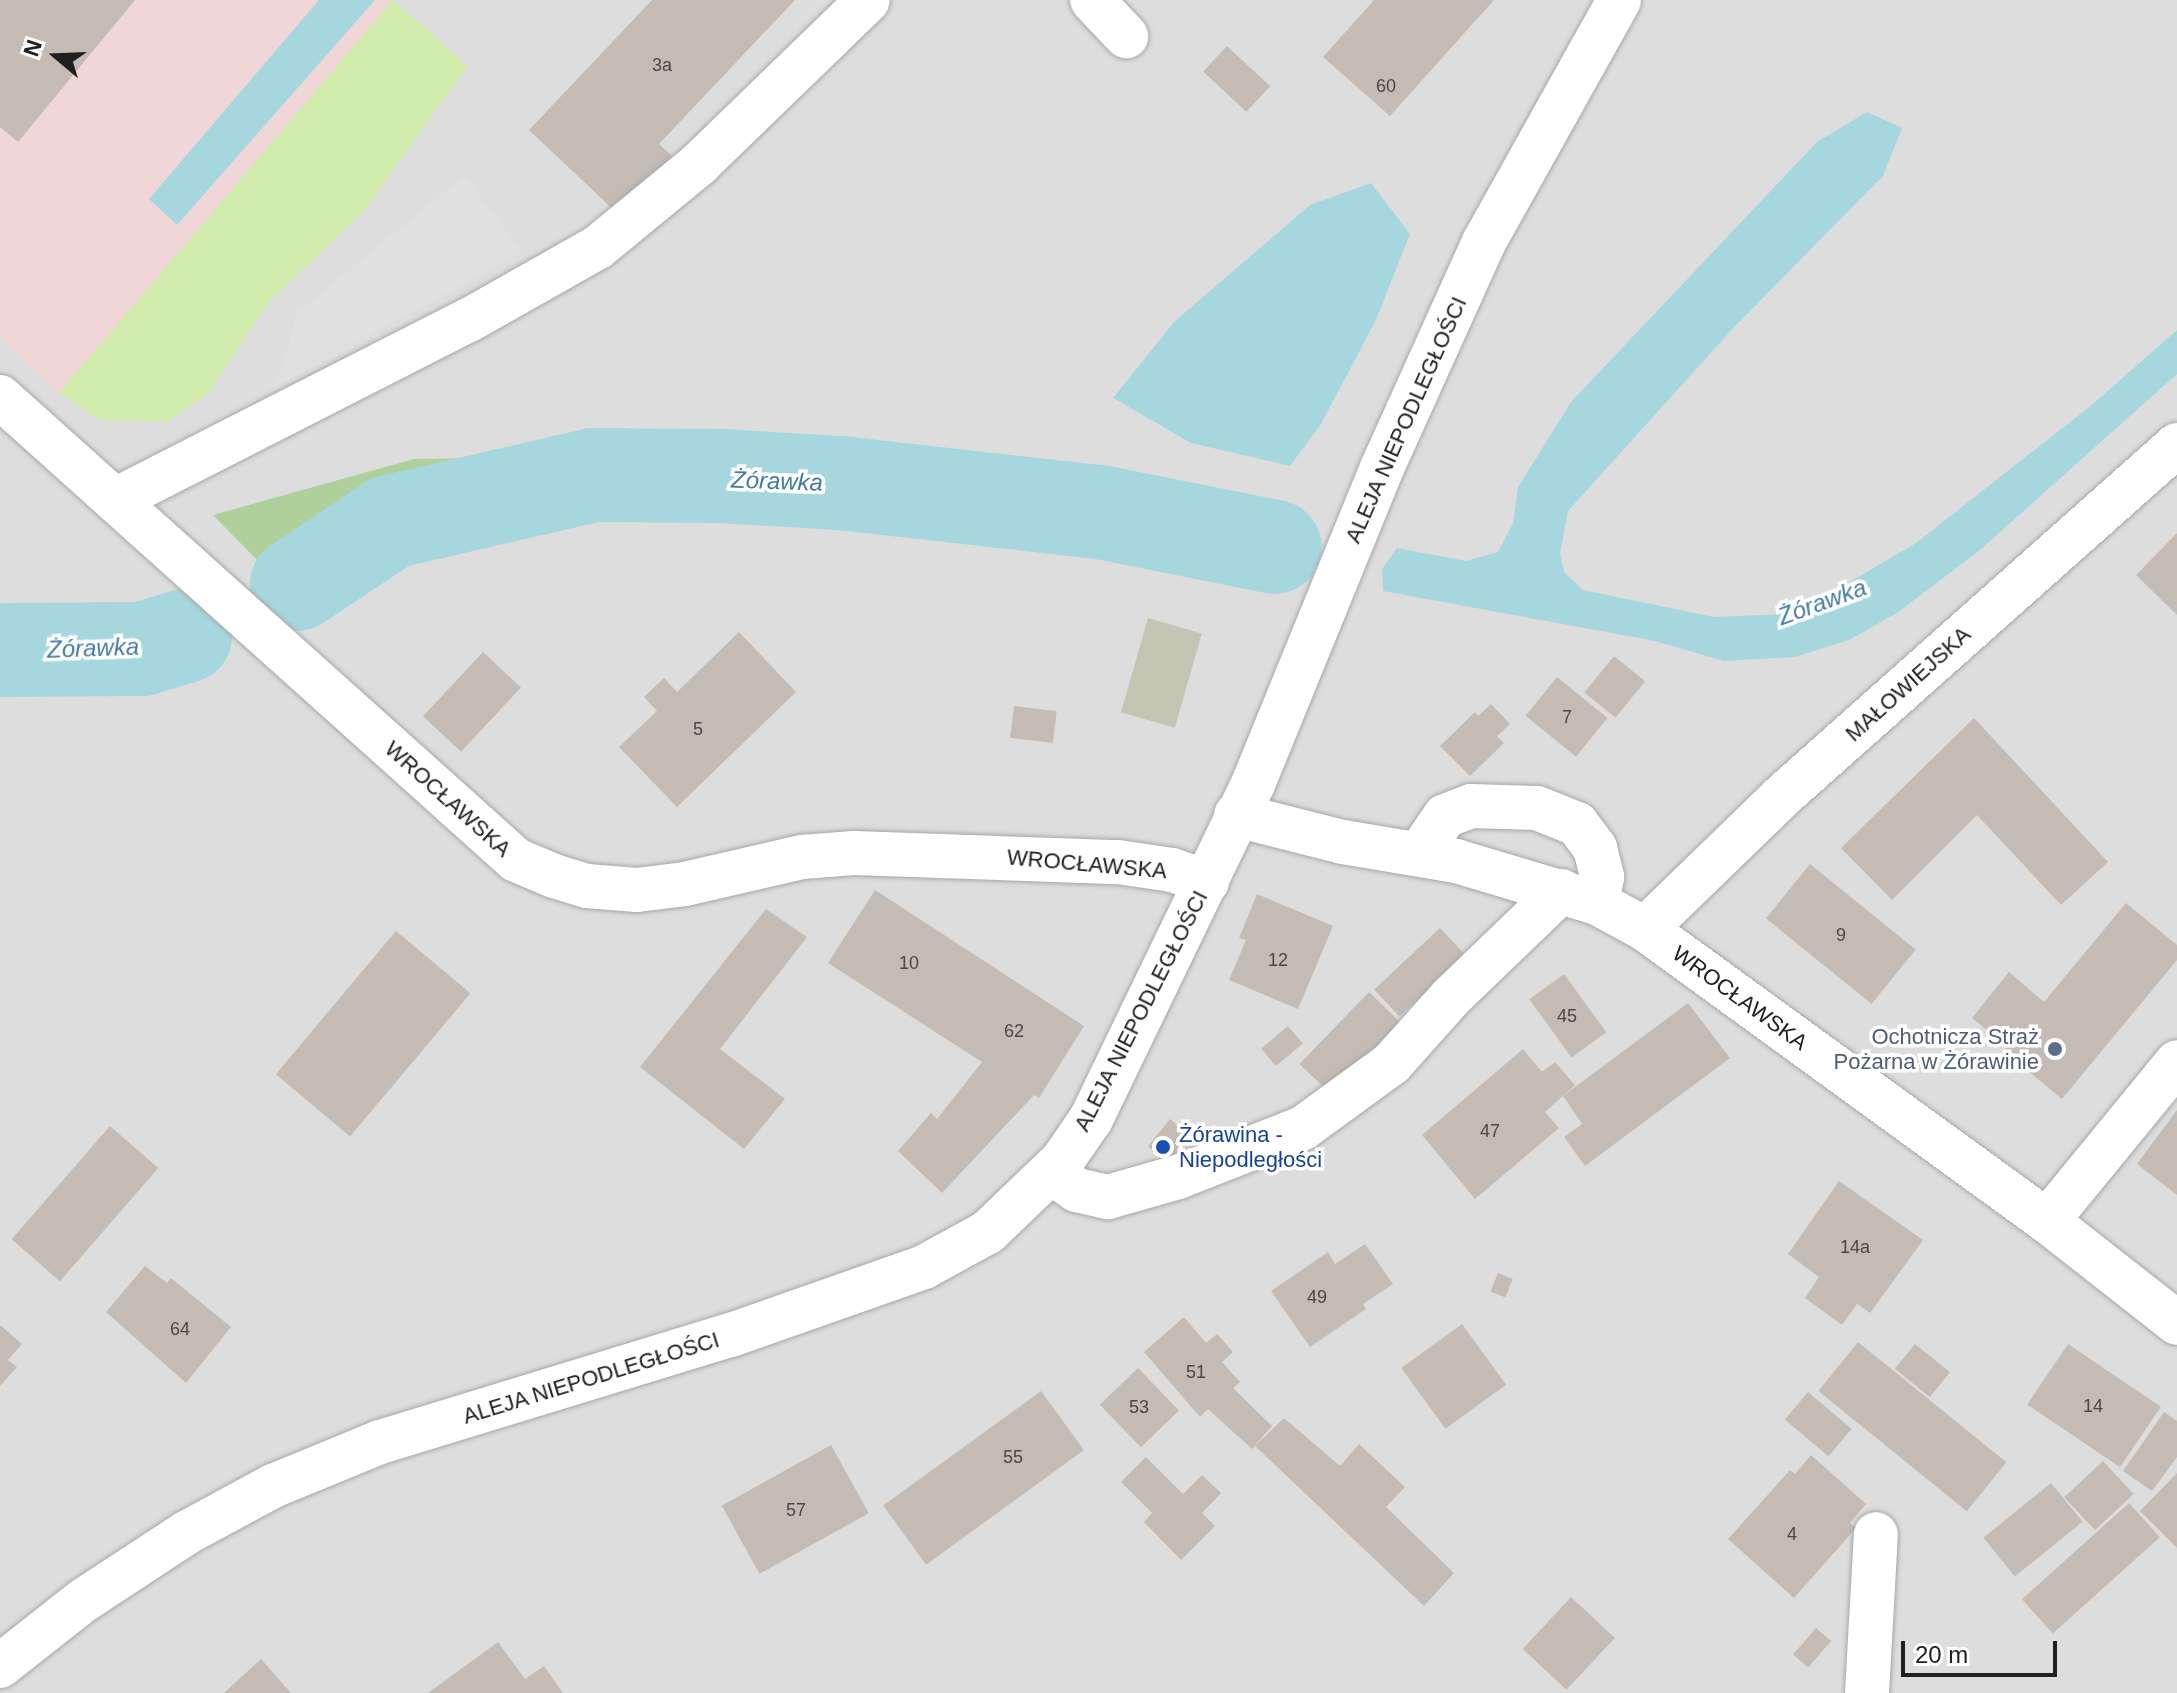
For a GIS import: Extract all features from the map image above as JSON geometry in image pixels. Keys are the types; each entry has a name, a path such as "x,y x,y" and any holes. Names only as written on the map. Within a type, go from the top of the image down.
{"street":[{"path":"115,500 469,320 598,247 699,164 868,0"},
{"path":"1092,0 1126,36"},
{"name":"ALEJA NIEPODLEGŁOŚCI","path":"0,1666 96,1592 186,1533 273,1486 380,1442 731,1335 924,1267 988,1232 1051,1172 1091,1119 1207,882 1290,696 1382,468 1484,242 1619,0"},
{"name":"WROCŁAWSKA","path":"0,397 516,860 554,876 587,886 637,890 685,884 802,857 854,853 1118,862 1172,870 1207,882"},
{"name":"MAŁOWIEJSKA","path":"1645,929 1781,797 2177,445"},
{"path":"1051,1172 1077,1190 1108,1197 1178,1177 1303,1128 1392,1063 1451,997 1602,877 1595,848 1577,824 1537,808 1471,806 1445,816 1419,854"},
{"name":"WROCŁAWSKA","path":"1236,815 1343,842 1419,854 1579,897 1645,929 2047,1221 2177,1323"},
{"path":"2047,1221 2177,1062"},
{"path":"1867,1693 1876,1534"}],"shaded area":[{"path":"0,0 2177,0 2177,1693 0,1693"},
{"path":"0,0 393,0 59,393 0,338"},
{"path":"464,176 522,252 277,386 296,314"},
{"path":"1148,618 1202,633 1175,728 1121,712"}],"green space":[{"path":"393,0 468,66 365,209 267,304 207,395 167,422 100,420 59,393"},
{"path":"815,443 1082,468 1105,496 1097,499 806,462 567,469 354,528 258,561 213,515 414,459 533,457"}],"water":[{"path":"319,0 375,0 177,225 149,199"},
{"path":"1867,112 1902,128 1883,176 1736,325 1568,511 1560,554 1564,572 1583,590 1714,617 1784,614 1826,596 1916,543 2093,404 2177,330 2177,374 1980,550 1897,613 1849,640 1795,657 1724,661 1655,641 1383,591 1382,569 1397,548 1466,561 1498,552 1513,523 1518,487 1571,402 1817,142"},
{"path":"1371,183 1410,234 1376,320 1321,424 1290,466 1191,443 1113,398 1174,322 1310,205"}],"building":[{"path":"0,0 135,0 18,142 0,127"},
{"path":"652,0 795,0 659,144 672,156 618,214 529,130"},
{"path":"1374,0 1494,0 1390,116 1323,57"},
{"path":"1227,46 1270,86 1246,112 1203,72"},
{"path":"2177,533 2177,615 2136,575"},
{"path":"739,632 796,692 677,807 619,747 657,711 644,697 664,678 677,692"},
{"path":"483,652 521,687 461,752 423,716"},
{"path":"1614,656 1645,681 1616,718 1584,693"},
{"path":"1557,677 1608,718 1576,757 1526,716"},
{"path":"1491,704 1510,724 1497,736 1504,743 1470,776 1440,746 1475,712 1478,716"},
{"path":"1014,706 1057,711 1053,743 1010,738"},
{"path":"1974,718 2108,862 2061,905 1977,815 1892,900 1841,848"},
{"path":"1810,864 1916,950 1872,1004 1766,918"},
{"path":"875,890 1084,1026 1039,1098 1034,1095 942,1193 898,1151 931,1113 937,1119 982,1062 828,963"},
{"path":"1257,894 1333,926 1298,1009 1229,980 1246,940 1239,938"},
{"path":"2126,903 2177,945 2177,960 2062,1099 2004,1051 2007,1047 1972,1018 2009,972 2044,1002"},
{"path":"766,909 807,937 720,1049 785,1099 744,1149 640,1067"},
{"path":"1440,928 1465,955 1399,1016 1374,989"},
{"path":"396,931 470,993 350,1137 276,1074"},
{"path":"1564,974 1606,1032 1572,1058 1529,999"},
{"path":"1369,992 1400,1022 1330,1094 1300,1064"},
{"path":"1688,1003 1730,1058 1585,1166 1564,1137 1582,1124 1563,1096"},
{"path":"1288,1026 1303,1044 1276,1066 1261,1048"},
{"path":"1523,1049 1542,1072 1555,1062 1575,1085 1545,1112 1559,1128 1475,1199 1422,1135"},
{"path":"2177,1110 2177,1195 2137,1164"},
{"path":"1170,1119 1190,1135 1168,1163 1148,1146"},
{"path":"110,1126 158,1168 60,1281 12,1239"},
{"path":"1839,1181 1923,1240 1870,1313 1857,1304 1842,1325 1805,1298 1819,1277 1788,1254"},
{"path":"1365,1244 1393,1284 1363,1304 1366,1309 1310,1347 1271,1291 1328,1252 1335,1264"},
{"path":"145,1266 167,1283 171,1278 231,1327 186,1383 106,1312"},
{"path":"1498,1273 1513,1279 1505,1298 1491,1292"},
{"path":"1184,1317 1206,1343 1217,1334 1233,1352 1222,1362 1240,1382 1233,1388 1272,1426 1252,1449 1208,1409 1200,1417 1144,1352"},
{"path":"1462,1324 1506,1385 1445,1429 1401,1368"},
{"path":"0,1325 22,1344 8,1360 17,1367 0,1386"},
{"path":"1858,1342 2006,1462 1967,1511 1818,1391"},
{"path":"1915,1344 1950,1372 1930,1397 1895,1369"},
{"path":"2068,1344 2161,1407 2120,1467 2027,1405"},
{"path":"1138,1368 1179,1410 1141,1447 1100,1405"},
{"path":"1041,1391 1084,1450 926,1565 883,1506"},
{"path":"1808,1392 1852,1429 1829,1456 1785,1420"},
{"path":"2164,1412 2177,1421 2177,1457 2152,1491 2123,1471"},
{"path":"1284,1418 1340,1466 1359,1444 1405,1487 1386,1507 1454,1573 1424,1606 1255,1446"},
{"path":"831,1445 869,1513 759,1574 722,1506"},
{"path":"1811,1455 1866,1504 1850,1523 1856,1528 1794,1598 1728,1539 1790,1470 1795,1474"},
{"path":"1146,1457 1183,1494 1202,1475 1221,1493 1202,1513 1215,1526 1181,1560 1144,1522 1152,1513 1121,1482"},
{"path":"2103,1461 2134,1494 2095,1530 2064,1497"},
{"path":"2177,1473 2177,1548 2140,1511"},
{"path":"2051,1483 2082,1522 2015,1577 1983,1538"},
{"path":"2129,1503 2160,1537 2053,1634 2022,1599"},
{"path":"1571,1597 1615,1638 1566,1690 1523,1649"},
{"path":"1816,1628 1831,1641 1808,1668 1793,1654"},
{"path":"498,1642 525,1679 544,1666 563,1693 428,1693"},
{"path":"261,1659 291,1693 224,1693"}],"waterway":[{"name":"Żórawka","path":"297,584 390,522 593,475 721,476 840,483 1100,512 1275,547"},
{"name":"Żórawka","path":"0,650 142,649 185,636"}],"place":[{"name":"Ochotnicza Straż Pożarna w Żórawinie","path":"2055,1049"},
{"name":"Żórawina - Niepodległości","path":"1163,1147"}]}
